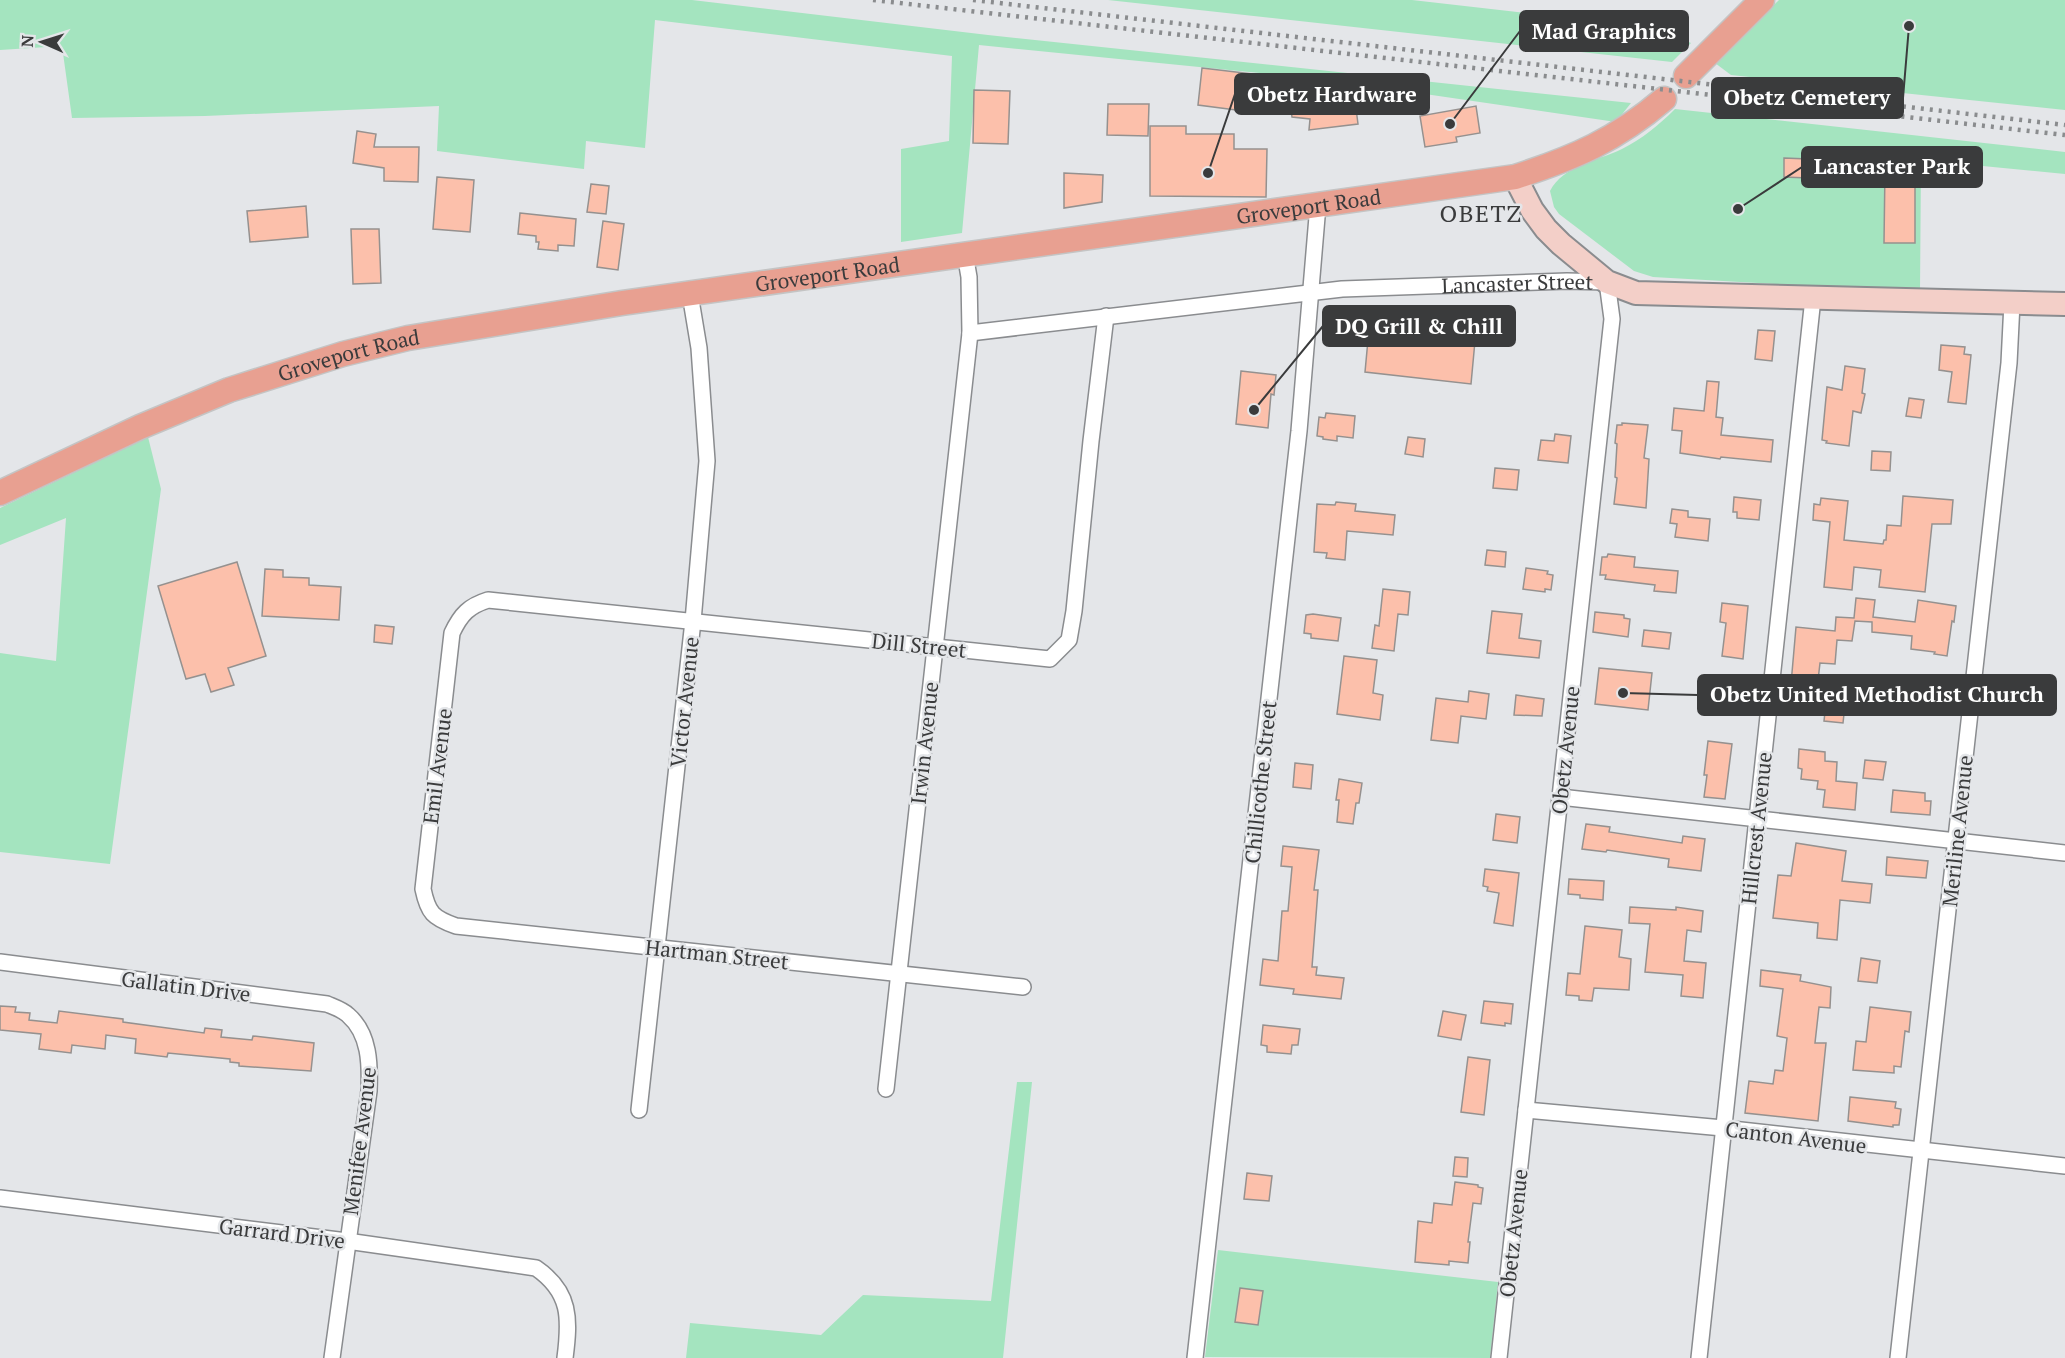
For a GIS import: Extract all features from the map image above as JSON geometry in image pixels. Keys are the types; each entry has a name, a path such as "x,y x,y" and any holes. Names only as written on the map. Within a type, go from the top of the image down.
{"main road":[{"path":"1686,76 1762,0"},
{"name":"Groveport Road","path":"0,493 115,438 229,390 320,360 420,336 513,320 965,254 1515,177 1558,163 1605,142 1638,121 1664,99"}],"street":[{"path":"1515,177 1532,210 1546,229 1606,282"},
{"name":"Chillicothe Street","path":"1195,1358 1298,440 1318,205"},
{"name":"Irwin Avenue","path":"886,1089 970,333 969,277 965,254"},
{"name":"Lancaster Street","path":"970,333 1311,291 1556,282 1606,282 1636,293 2065,304"},
{"name":"Obetz Avenue","path":"1499,1358 1612,319 1606,282"},
{"name":"Victor Avenue","path":"639,1110 693,621 707,462 699,348 690,294"},
{"name":"Hillcrest Avenue","path":"1699,1358 1813,298"},
{"name":"Meriline Avenue","path":"1898,1358 2008,375 2012,303"},
{"name":"Dill Street","path":"452,633 459,617 472,605 488,600 1050,659 1069,640 1081,555 1091,441 1106,316"},
{"name":"Emil Avenue","path":"425,899 423,889 452,633"},
{"path":"1560,797 2065,853"},
{"name":"Hartman Street","path":"425,899 427,907 439,920 456,926 1023,987"},
{"name":"Gallatin Drive","path":"0,962 327,1004 348,1014 361,1031"},
{"name":"Menifee Avenue","path":"332,1358 369,1091 370,1058 361,1031"},
{"name":"Canton Avenue","path":"1526,1110 1722,1128 2065,1166"},
{"name":"Garrard Drive","path":"0,1198 347,1240 536,1268 546,1275 556,1287 566,1305 569,1326 565,1358"}],"green space":[{"path":"0,0 692,0 988,35 1631,103 1616,122 1329,80 979,45 962,233 901,242 901,149 949,141 952,56 655,20 645,148 586,141 584,169 437,151 439,106 205,116 72,118 62,46 0,50"},
{"path":"1108,0 1412,0 1656,28 1691,43 1672,62"},
{"path":"1779,0 2065,0 2065,110 1731,75 1715,63"},
{"path":"1675,109 2065,152 2065,174 1921,160 1920,292 1653,277 1634,271 1559,214 1554,207 1550,191 1563,176 1572,170 1629,145 1663,121"},
{"path":"148,437 161,489 110,864 0,852 0,653 56,661 66,518 0,545 0,508"},
{"path":"1017,1082 1032,1082 1003,1358 686,1358 690,1323 821,1335 863,1295 991,1301"},
{"path":"1218,1250 1498,1282 1490,1358 1205,1357"}],"building":[{"path":"1202,68 1286,78 1284,96 1261,94 1259,113 1198,105"},
{"path":"1353,85 1358,124 1309,130 1310,119 1292,117 1289,94"},
{"path":"974,90 1010,91 1008,144 973,143"},
{"path":"1108,104 1149,104 1148,136 1107,135"},
{"path":"1476,106 1480,133 1456,137 1457,142 1425,147 1420,116"},
{"path":"1150,126 1186,126 1186,134 1234,134 1234,149 1267,149 1266,197 1150,196"},
{"path":"357,131 376,134 374,147 419,147 418,182 384,181 384,168 353,163"},
{"path":"1784,158 1808,159 1808,178 1784,177"},
{"path":"1885,168 1915,168 1915,243 1884,243"},
{"path":"1064,173 1103,175 1102,202 1064,208"},
{"path":"437,177 474,180 470,232 433,229"},
{"path":"591,184 609,186 606,214 587,212"},
{"path":"306,206 308,237 250,242 247,211"},
{"path":"520,213 576,219 574,246 558,245 558,251 538,249 539,242 536,242 536,236 518,234"},
{"path":"603,221 624,224 618,270 597,267"},
{"path":"351,229 379,229 381,283 353,284"},
{"path":"1369,329 1475,341 1471,384 1365,372"},
{"path":"1758,330 1775,331 1772,361 1755,359"},
{"path":"1941,345 1965,347 1964,354 1971,355 1966,404 1948,402 1952,372 1939,370"},
{"path":"1845,366 1865,369 1862,393 1865,394 1861,413 1853,411 1849,446 1826,443 1827,441 1822,440 1827,387 1842,390"},
{"path":"1241,371 1276,375 1274,395 1271,394 1268,428 1236,424"},
{"path":"1707,381 1719,382 1716,417 1723,418 1721,435 1773,440 1771,462 1721,457 1720,459 1680,453 1682,431 1672,430 1674,408 1704,411"},
{"path":"1909,398 1924,400 1921,418 1906,416"},
{"path":"1326,413 1355,416 1353,438 1337,436 1337,441 1317,436 1319,417 1325,418"},
{"path":"1622,423 1648,425 1644,458 1649,459 1646,508 1614,504 1617,478 1615,477 1617,444 1615,443 1617,425 1622,425"},
{"path":"1555,434 1571,436 1568,463 1538,460 1541,440 1554,441"},
{"path":"1408,437 1425,439 1423,457 1405,454"},
{"path":"1872,451 1891,452 1890,471 1871,470"},
{"path":"1495,468 1519,470 1517,490 1493,488"},
{"path":"1903,496 1953,500 1951,524 1932,524 1925,592 1879,587 1881,570 1854,567 1852,590 1824,587 1830,522 1813,520 1814,504 1820,505 1821,498 1848,501 1844,540 1883,544 1886,540 1887,525 1901,526"},
{"path":"1734,497 1761,500 1759,520 1737,518 1737,512 1733,512"},
{"path":"1336,502 1356,504 1355,511 1395,515 1393,535 1347,531 1345,560 1326,558 1327,553 1314,552 1317,504 1335,505"},
{"path":"1672,509 1688,511 1688,517 1710,519 1708,541 1675,537 1677,524 1670,523"},
{"path":"1487,550 1506,552 1505,567 1485,565"},
{"path":"1608,554 1635,557 1634,567 1678,571 1676,593 1654,591 1655,585 1605,579 1606,575 1600,575 1602,557 1607,557"},
{"path":"237,562 266,656 228,668 234,685 211,692 205,674 186,679 158,586"},
{"path":"1526,568 1548,571 1547,574 1553,575 1551,590 1545,589 1545,592 1523,589"},
{"path":"265,569 283,570 283,577 309,578 309,585 341,587 339,620 262,616"},
{"path":"1383,589 1410,592 1408,615 1398,614 1394,651 1372,648 1375,625 1379,626"},
{"path":"1856,598 1875,600 1873,617 1915,622 1918,600 1956,606 1947,656 1911,649 1912,636 1872,632 1872,622 1855,621 1852,641 1837,640 1835,664 1820,663 1817,689 1791,684 1796,627 1835,631 1836,617 1854,618"},
{"path":"1722,603 1748,606 1743,659 1722,656 1726,623 1720,622"},
{"path":"1492,611 1522,614 1519,638 1541,641 1539,658 1487,653"},
{"path":"1595,612 1624,615 1624,618 1630,619 1628,637 1593,632"},
{"path":"1306,615 1341,618 1338,641 1311,638 1311,634 1304,633"},
{"path":"375,625 394,627 392,644 374,642"},
{"path":"1644,630 1671,633 1669,649 1642,646"},
{"path":"1344,656 1377,660 1373,693 1383,695 1380,720 1337,714"},
{"path":"1599,668 1652,673 1648,710 1595,704"},
{"path":"1469,691 1489,694 1486,719 1461,716 1458,743 1431,740 1436,698 1468,702"},
{"path":"1516,695 1544,699 1542,716 1514,715"},
{"path":"1826,703 1845,705 1843,723 1824,721"},
{"path":"1708,741 1732,744 1725,799 1704,797"},
{"path":"1799,749 1825,752 1825,761 1837,762 1836,781 1857,783 1855,810 1823,807 1825,790 1817,789 1818,781 1801,779 1802,769 1798,768"},
{"path":"1865,760 1886,762 1883,780 1863,778"},
{"path":"1295,763 1313,765 1311,789 1293,787"},
{"path":"1339,779 1362,783 1353,824 1337,822 1339,800 1336,800"},
{"path":"1893,790 1925,793 1925,801 1931,801 1930,815 1891,812"},
{"path":"1496,814 1520,817 1517,843 1493,840"},
{"path":"1586,824 1610,827 1609,832 1682,843 1683,836 1705,839 1701,871 1668,867 1669,859 1607,850 1606,852 1582,849"},
{"path":"1796,843 1846,851 1842,881 1872,884 1870,903 1840,900 1837,940 1817,938 1818,923 1773,918 1778,875 1791,876"},
{"path":"1283,846 1319,850 1314,890 1318,890 1312,967 1317,967 1316,975 1344,978 1341,999 1293,994 1294,989 1260,985 1263,959 1278,961 1282,911 1288,911 1292,867 1281,866"},
{"path":"1887,857 1928,861 1926,878 1886,875"},
{"path":"1485,869 1519,873 1513,926 1494,923 1499,893 1487,891 1488,887 1483,886"},
{"path":"1569,879 1604,881 1603,900 1580,898 1580,895 1568,894"},
{"path":"1630,907 1676,910 1676,907 1703,911 1701,932 1687,930 1684,961 1706,963 1703,998 1681,996 1683,975 1645,972 1650,924 1629,923"},
{"path":"1585,926 1622,930 1619,957 1631,959 1629,990 1594,988 1592,1001 1579,1000 1579,996 1566,995 1568,973 1580,974"},
{"path":"1861,958 1880,961 1877,983 1858,981"},
{"path":"1761,970 1801,975 1800,981 1831,987 1830,1008 1819,1007 1815,1043 1826,1043 1818,1121 1745,1113 1749,1081 1773,1084 1775,1070 1783,1071 1787,1038 1777,1036 1783,989 1760,986"},
{"path":"1484,1001 1513,1004 1511,1024 1505,1023 1505,1026 1481,1023"},
{"path":"0,1006 16,1007 15,1012 30,1013 29,1020 57,1023 59,1011 204,1033 205,1028 222,1030 221,1037 252,1040 253,1036 314,1043 311,1071 239,1066 239,1063 230,1062 230,1059 168,1053 167,1057 135,1053 136,1039 106,1035 105,1049 72,1045 71,1053 39,1049 41,1034 0,1030"},
{"path":"1870,1007 1911,1012 1909,1032 1905,1031 1901,1067 1894,1066 1894,1073 1853,1070 1856,1041 1866,1042"},
{"path":"1443,1011 1466,1015 1461,1040 1438,1036"},
{"path":"1263,1025 1300,1029 1298,1045 1292,1045 1291,1054 1267,1052 1267,1046 1261,1045"},
{"path":"1468,1057 1490,1060 1484,1115 1461,1112"},
{"path":"1850,1097 1896,1102 1895,1108 1901,1109 1899,1125 1893,1125 1893,1127 1848,1121"},
{"path":"1455,1157 1468,1158 1467,1177 1453,1176"},
{"path":"1247,1173 1272,1176 1269,1201 1244,1199"},
{"path":"1455,1182 1478,1185 1483,1188 1481,1204 1473,1203 1468,1263 1449,1261 1449,1265 1415,1262 1418,1221 1432,1223 1434,1203 1452,1205"},
{"path":"1240,1288 1263,1291 1258,1325 1235,1322"}],"railway":[{"path":"873,0 2065,135"},
{"path":"973,0 2065,125"}],"place":[{"name":"Obetz Cemetery","path":"1909,26"},
{"name":"Mad Graphics","path":"1450,124"},
{"name":"Obetz Hardware","path":"1208,173"},
{"name":"Lancaster Park","path":"1738,209"},
{"name":"DQ Grill & Chill","path":"1254,410"},
{"name":"Obetz United Methodist Church","path":"1623,693"}],"district":[{"name":"OBETZ","path":"1481,213"}]}
